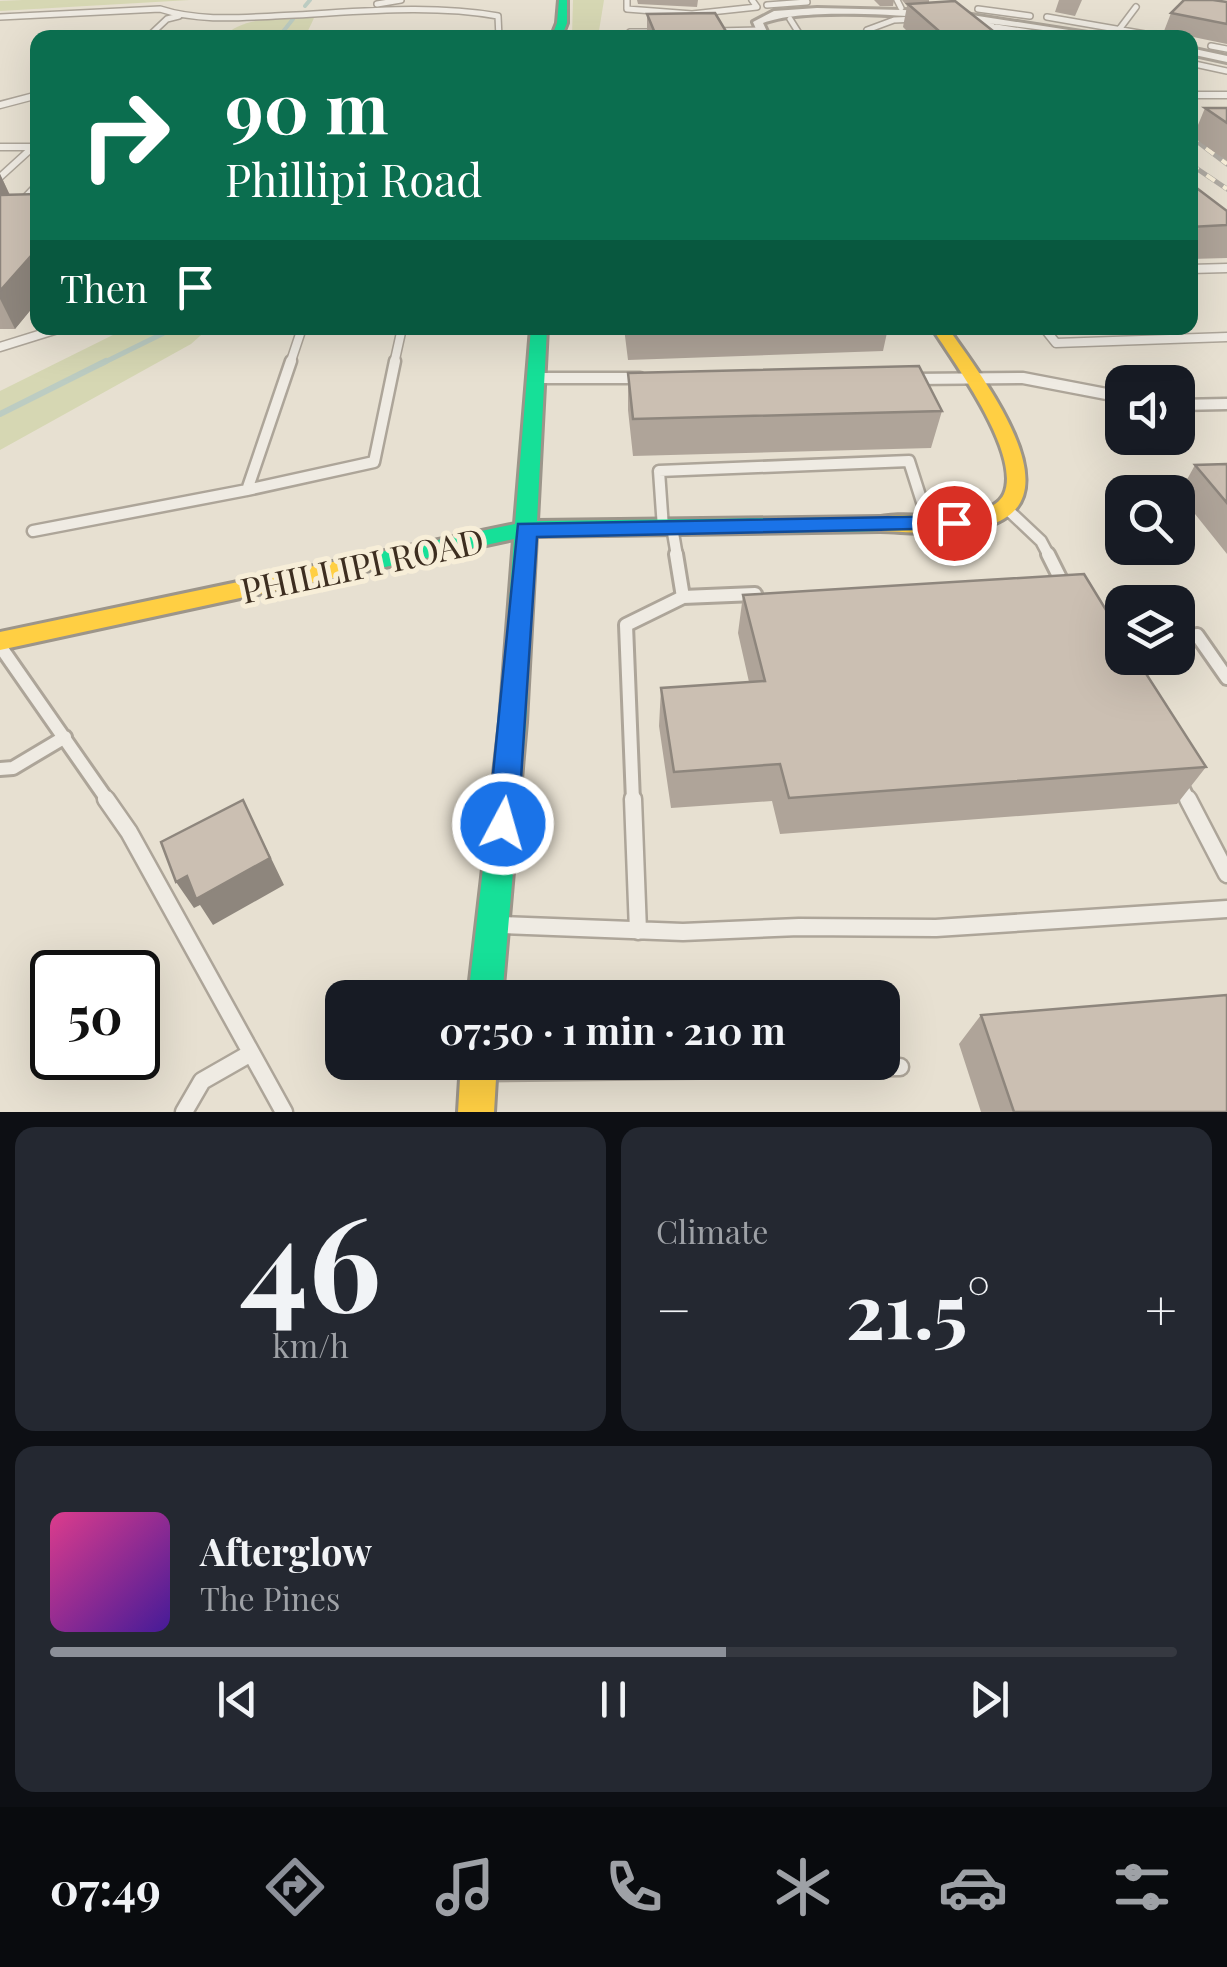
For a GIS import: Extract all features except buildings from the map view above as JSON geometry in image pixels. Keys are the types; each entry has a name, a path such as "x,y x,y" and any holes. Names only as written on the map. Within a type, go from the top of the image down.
{"main road":[{"path":"546,0 546,30"},
{"path":"559,30 564,0"},
{"path":"488,980 513,722 539,335"},
{"path":"944,335 1008,442 1022,477 1012,501"},
{"name":"PHILLIPI ROAD","path":"0,644 526,530 929,524 968,520 1012,501"},
{"path":"476,1112 478,1080"}],"street":[{"path":"767,10 899,4 1090,30"},
{"path":"1198,53 1227,59"}],"lane":[{"path":"155,30 167,19 182,16 273,14 402,0"},
{"path":"626,0 627,9 648,13 767,10 808,2"},
{"path":"745,9 756,7 752,0"},
{"path":"977,0 974,12 1030,16"},
{"path":"436,1 436,17"},
{"path":"1119,30 1136,7"},
{"path":"0,17 160,9 182,16 257,18 437,9 495,14 498,30"},
{"path":"867,30 894,20 943,18 1017,30"},
{"path":"1046,18 1098,30"},
{"path":"790,19 797,30"},
{"path":"992,26 997,30"},
{"path":"1211,46 1227,49"},
{"path":"1198,65 1227,71"},
{"path":"1198,96 1227,95"},
{"path":"0,105 30,97"},
{"path":"0,147 30,147"},
{"path":"0,177 30,151"},
{"path":"9,216 30,193"},
{"path":"1198,269 1227,268"},
{"path":"0,348 40,335"},
{"path":"246,490 300,335"},
{"path":"32,531 374,462 401,335"},
{"path":"1050,335 1056,342 1227,337"},
{"path":"536,378 654,378"},
{"path":"892,379 1023,378 1105,394"},
{"path":"1195,405 1227,404"},
{"path":"683,597 659,472 909,461 929,524"},
{"path":"1012,501 1041,541 1074,600"},
{"path":"1044,584 1063,584"},
{"path":"638,930 626,626 683,597 778,594"},
{"path":"1197,635 1227,678"},
{"path":"0,644 129,832 284,1112"},
{"path":"0,769 13,768 65,737"},
{"path":"1170,766 1227,874"},
{"path":"493,925 638,930 936,928 1227,910"},
{"path":"184,1112 202,1082 252,1053"}],"green space":[{"path":"190,0 0,11 0,1"},
{"path":"573,0 604,0 599,30 572,30"},
{"path":"315,16 308,30 232,30 253,21"},
{"path":"113,335 201,335 0,450 0,391"}],"waterway":[{"path":"305,6 310,0"},
{"path":"284,30 293,19"},
{"path":"101,364 160,335"},
{"path":"0,414 106,361"}],"railway":[{"path":"1198,142 1227,164"},
{"path":"1198,169 1227,189"}],"traffic: fast":[{"path":"559,30 563,0"},
{"path":"487,980 513,722 539,335"},
{"path":"371,562 526,529 880,524"}],"traffic: slow":[{"path":"880,524 974,521 1002,510 1015,495 1016,474 1010,448 982,392 945,335"},
{"path":"0,641 371,562"},
{"path":"476,1112 478,1080"}],"route":[{"path":"503,824 526,530 954,523"}]}
